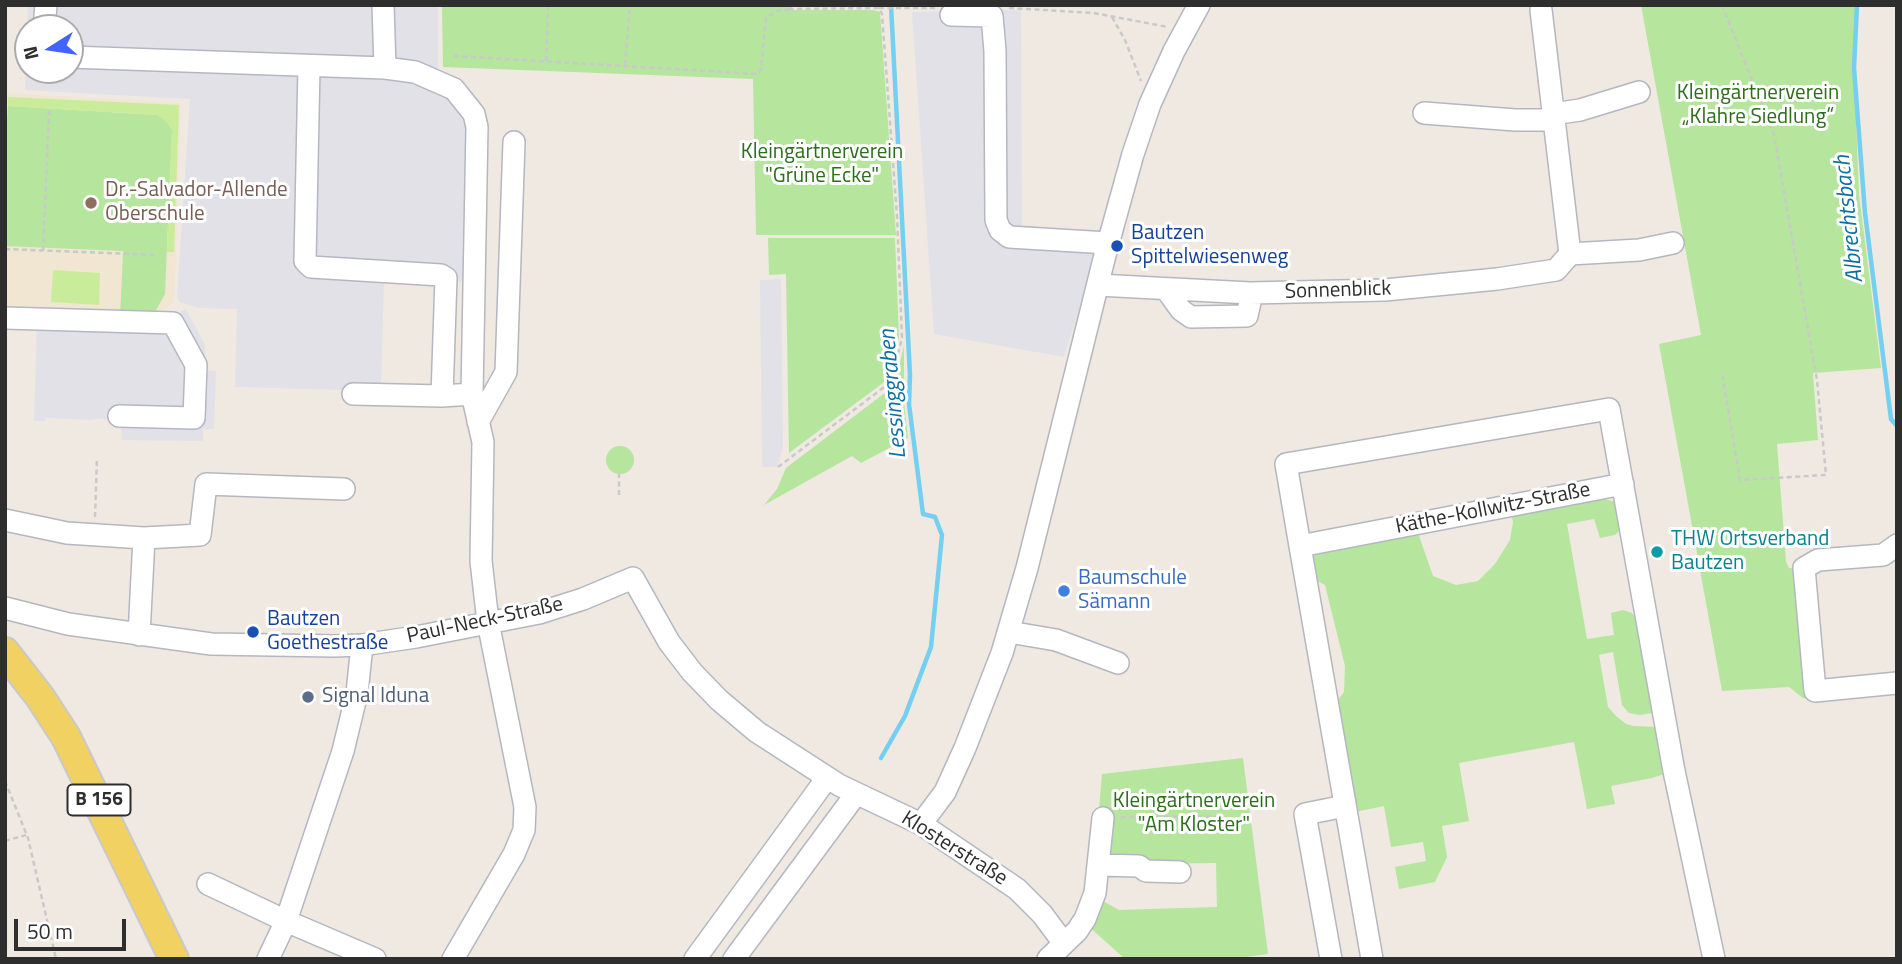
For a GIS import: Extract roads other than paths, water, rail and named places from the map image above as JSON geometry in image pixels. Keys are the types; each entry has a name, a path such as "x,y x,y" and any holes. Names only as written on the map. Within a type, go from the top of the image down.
{"main road":[{"name":"B 156","path":"5,652 40,696 66,737 174,959"}],"street":[{"path":"383,5 385,68"},
{"path":"921,824 944,792 970,736 993,650 1009,632 1019,566 1133,154 1155,95 1199,5"},
{"path":"1541,10 1570,254"},
{"path":"944,12 992,16 995,51 996,220 1000,230 1009,237 1108,243"},
{"path":"84,58 385,68 415,72 454,89 474,114 477,127 472,394 483,442 481,561 488,622 525,807 524,830 514,854 453,959"},
{"path":"309,67 305,261 311,267 440,275 446,278 442,396"},
{"path":"1424,113 1516,120 1553,117 1639,92"},
{"path":"478,422 506,372 514,142"},
{"name":"Sonnenblick","path":"1098,285 1252,293 1385,290 1556,270 1570,254 1639,250 1673,243"},
{"path":"5,318 173,323 196,365 194,418 119,416"},
{"path":"354,394 472,394"},
{"path":"1372,959 1286,464 1609,409 1674,772 1714,959"},
{"path":"5,520 67,533 144,538 200,535 206,484 344,489"},
{"name":"Käthe-Kollwitz-Straße","path":"1300,546 1623,484"},
{"path":"139,635 144,538"},
{"path":"1897,544 1883,555 1818,560 1804,568 1815,691 1897,683"},
{"name":"Paul-Neck-Straße","path":"5,608 68,624 211,644 362,645 539,613 572,603 633,578"},
{"name":"Klosterstraße","path":"633,578 669,642 692,672 719,700 757,732 827,778 921,824 1017,889 1042,914 1063,942"},
{"path":"1009,632 1056,640 1118,663"},
{"path":"268,959 286,921 343,751 357,693 362,645"},
{"path":"695,959 827,778"},
{"path":"734,959 856,794"},
{"path":"1331,959 1305,814 1346,806"},
{"path":"1048,959 1077,931 1085,919 1095,893 1103,818"},
{"path":"1098,865 1139,866 1146,871 1180,872"},
{"path":"208,884 375,959"}],"waterway":[{"name":"Lessinggraben","path":"881,758 905,716 931,647 942,535 935,517 923,514 909,404 910,375 891,5"},
{"name":"Albrechtsbach","path":"1857,5 1854,68 1865,213 1891,419 1897,426"}],"place":[{"name":"Dr.-Salvador-Allende Oberschule","path":"91,203"},
{"name":"Bautzen Spittelwiesenweg","path":"1117,246"},
{"name":"THW Ortsverband Bautzen","path":"1657,552"},
{"name":"Baumschule Sämann","path":"1064,591"},
{"name":"Bautzen Goethestraße","path":"253,632"},
{"name":"Signal Iduna","path":"308,697"}],"park label":[{"name":"Kleingärtnerverein „Klahre Siedlung“","path":"1758,106"},
{"name":"Kleingärtnerverein \"Grüne Ecke\"","path":"822,165"},
{"name":"Kleingärtnerverein \"Am Kloster\"","path":"1194,814"}]}
